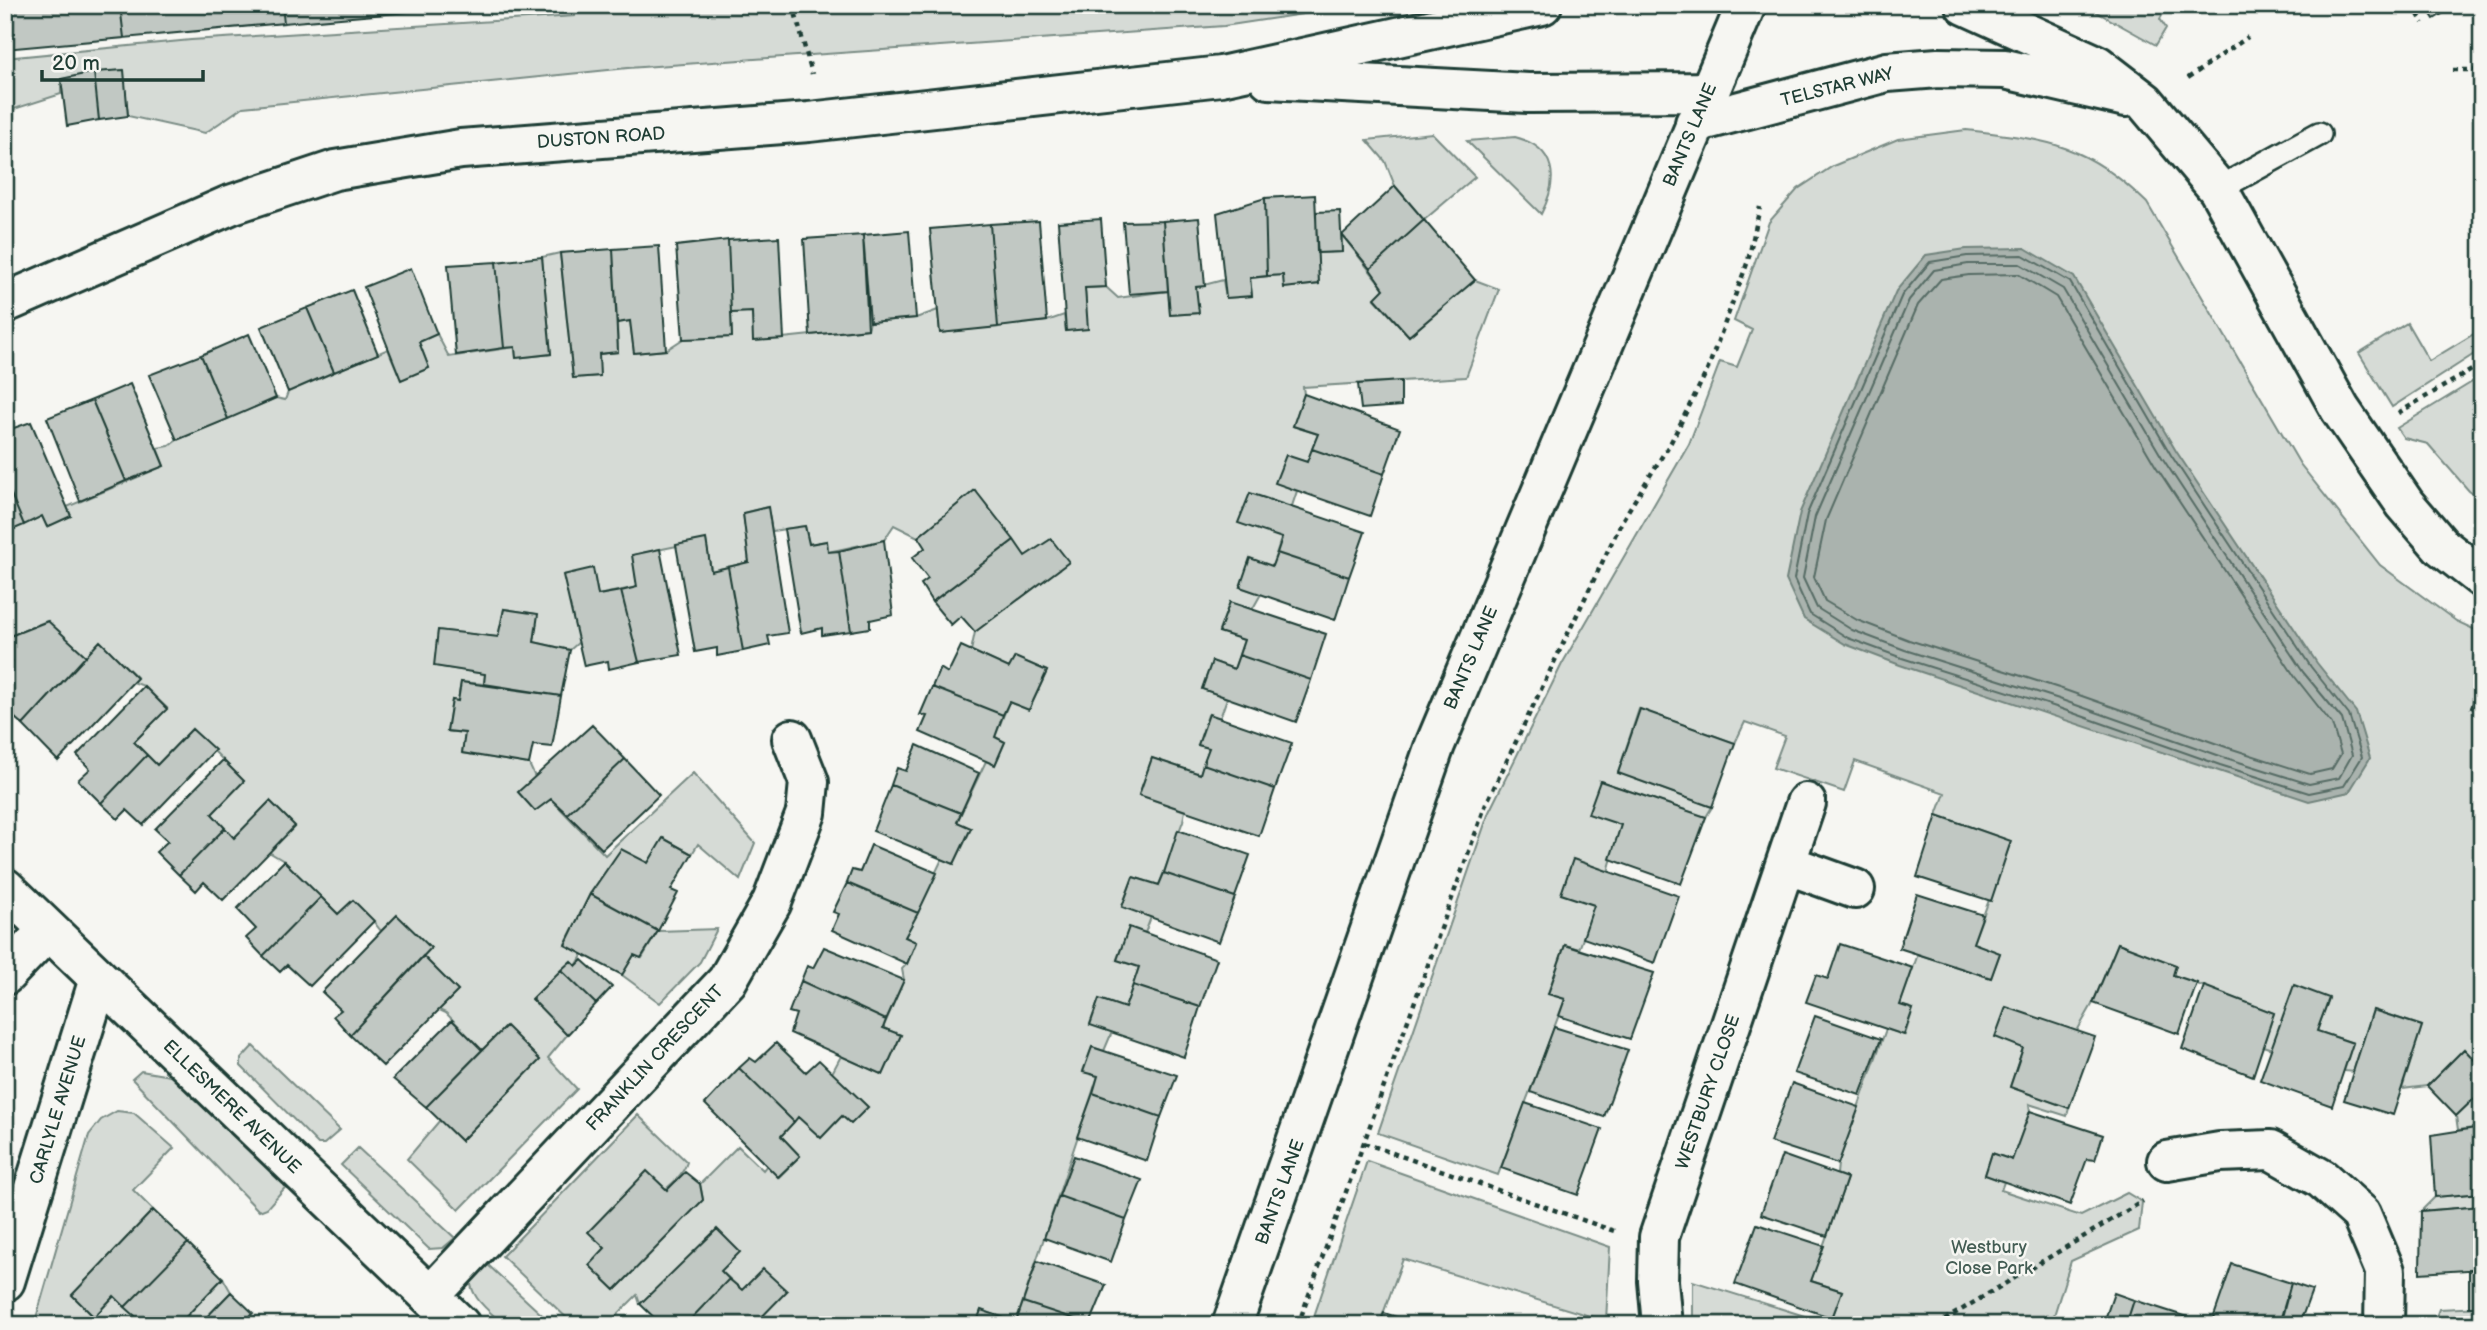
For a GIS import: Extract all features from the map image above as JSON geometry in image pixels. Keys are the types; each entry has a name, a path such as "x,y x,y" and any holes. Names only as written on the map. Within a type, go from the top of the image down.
{"street":[{"path":"1221,76 1542,5"},
{"name":"BANTS LANE","path":"1232,1325 1435,745 1746,5"},
{"path":"1965,5 2097,65 2146,102 2218,189 2340,410 2405,504 2441,546 2482,578"},
{"name":"TELSTAR WAY","path":"1221,76 1528,93 1702,108 1887,72 1938,68 2005,69 2146,102"},
{"name":"DUSTON ROAD","path":"5,303 230,205 335,170 461,149 809,122 1221,76"},
{"name":"FRANKLIN CRESCENT","path":"430,1296 727,981 772,902 806,813 809,782 792,738"},
{"name":"WESTBURY CLOSE","path":"1662,1325 1658,1281 1659,1237 1806,803"},
{"path":"1786,864 1855,889"},
{"name":"ELLESMERE AVENUE","path":"5,888 460,1325"},
{"path":"5,975 48,930"},
{"name":"CARLYLE AVENUE","path":"5,1281 99,979"},
{"path":"2167,1161 2220,1152 2271,1150 2322,1179 2361,1214 2385,1271 2384,1325"}],"lane":[{"path":"2218,189 2319,134"}],"path":[{"path":"793,5 810,74"},
{"path":"2413,5 2423,23"},
{"path":"2180,86 2202,66 2248,37"},
{"path":"2453,69 2482,70"},
{"path":"1298,1325 1486,804 1623,519 1671,442 1707,371 1748,261 1760,207"},
{"path":"2394,416 2482,364"},
{"path":"1364,1143 1624,1235"},
{"path":"1936,1325 2142,1202 2167,1161"}],"green space":[{"path":"575,5 1362,5 1224,26 628,68 243,107 205,133 128,116 123,70 61,79 61,94 5,112 5,58 191,40 575,16"},
{"path":"2084,5 2168,5 2160,19 2166,28 2156,45"},
{"name":"Westbury Close Park","path":"1966,130 2043,142 2084,156 2125,183 2147,203 2300,464 2380,565 2456,621 2482,633 2482,679 2471,708 2482,712 2482,1068 2464,1049 2427,1086 2402,1089 2422,1026 2373,1010 2353,1072 2344,1071 2353,1043 2317,1031 2329,998 2272,1049 2263,1046 2274,1013 2173,975 2176,965 2118,943 2093,1003 2077,1031 2023,1048 2010,1087 2069,1108 2067,1116 2029,1104 2030,1111 2012,1160 1992,1153 1985,1175 2004,1182 2001,1190 2081,1216 2127,1193 2142,1202 2139,1230 2071,1261 2051,1325 1693,1325 1693,1281 1830,1324 1842,1291 1811,1281 1847,1178 1837,1174 1838,1164 1886,1029 1905,1035 1913,1009 1900,1005 1918,954 1991,978 2000,953 1973,943 2011,841 1937,815 1945,793 1855,761 1844,792 1773,768 1785,736 1745,722 1735,743 1639,709 1618,773 1712,807 1706,817 1600,781 1621,825 1608,872 1579,949 1565,945 1548,993 1565,999 1498,1175 1378,1133 1489,812 1562,664 1689,444 1720,362 1737,367 1752,330 1734,321 1769,222 1798,189 1833,166 1898,139"},
{"path":"1432,133 1475,177 1424,220 1395,186 1385,161 1367,140"},
{"path":"1515,137 1539,149 1550,167 1550,189 1541,214 1467,141"},
{"path":"1342,235 1384,289 1375,299 1409,336 1475,280 1499,289 1466,377 1303,387 1304,394 1293,426 1318,434 1307,462 1286,456 1276,483 1297,491 1272,566 1240,587 1261,594 1252,610 1230,602 1219,631 1244,640 1234,669 1212,661 1202,689 1227,698 1220,718 1208,715 1198,745 1209,748 1200,774 1152,758 1139,795 1185,811 1183,821 1159,885 1133,877 1122,906 1151,917 1145,933 1129,928 1117,959 1139,967 1125,1008 1099,999 1090,1024 1112,1032 1104,1051 1092,1047 1083,1071 1098,1076 1016,1322 981,1310 976,1325 754,1325 742,1290 721,1271 640,1304 637,1295 607,1325 574,1325 502,1256 638,1115 687,1162 672,1184 659,1194 589,1232 605,1248 590,1266 615,1290 703,1200 700,1184 738,1146 763,1170 767,1165 779,1177 800,1156 781,1136 798,1117 842,1116 851,1124 868,1107 832,1073 841,1056 883,1075 901,1035 883,1028 904,980 902,969 916,943 905,937 942,859 954,864 971,829 957,822 986,761 995,765 1005,742 995,737 1009,702 1029,710 1047,671 1015,657 1009,668 971,651 975,632 1068,562 1051,539 1025,556 975,491 918,537 894,525 884,540 828,552 827,541 809,544 805,526 772,531 767,507 743,513 749,562 711,571 706,540 633,555 637,587 598,595 592,569 579,642 570,650 534,642 537,614 504,609 498,637 438,630 435,666 485,674 484,684 461,682 458,701 452,700 447,731 465,733 462,753 529,764 535,777 518,792 535,811 551,799 605,855 693,773 755,843 740,880 698,844 692,854 663,838 648,863 590,894 565,944 583,954 576,966 571,962 532,999 567,1035 548,1058 577,1089 459,1210 407,1159 440,1120 461,1141 540,1060 506,1027 482,1050 446,1013 439,1010 458,991 423,956 431,948 397,916 381,931 373,921 338,914 284,861 269,852 295,826 270,801 234,838 212,814 244,781 192,729 157,765 134,742 167,708 144,686 133,682 137,677 100,642 86,656 47,621 5,638 5,533 42,516 47,527 71,516 67,507 164,466 157,448 169,446 177,440 276,398 285,400 288,392 388,349 401,380 429,368 419,342 437,334 449,357 515,347 516,358 551,354 542,257 560,253 573,378 599,376 599,354 618,352 617,323 630,321 634,353 666,350 683,339 732,337 731,313 752,312 754,341 868,329 870,322 916,318 938,310 940,333 1047,321 1064,315 1066,331 1087,328 1085,288 1106,287 1118,298 1168,291 1170,315 1198,313 1196,287 1223,280 1226,298 1252,296 1250,278 1283,275 1285,288 1319,284 1317,253 1342,252"},
{"path":"2407,323 2429,361 2482,329 2482,349 2392,407 2359,353"},
{"path":"2482,376 2482,500 2469,491 2428,444 2404,438 2397,428"},
{"path":"717,929 700,962 660,1003 622,975 634,955 642,958 658,931"},
{"path":"253,1046 340,1130 324,1144 318,1144 241,1066 241,1059"},
{"path":"141,1071 187,1079 290,1182 267,1208 259,1211 132,1079"},
{"path":"2482,1091 2482,1127 2458,1130 2456,1116"},
{"path":"117,1111 134,1113 174,1148 133,1190 153,1210 72,1295 94,1317 114,1296 145,1325 34,1325 89,1135 101,1120"},
{"path":"358,1148 455,1238 443,1248 429,1249 341,1165"},
{"path":"1367,1161 1610,1247 1606,1321 1403,1259 1379,1325 1311,1325"},
{"path":"2482,1193 2482,1206 2421,1211 2435,1197"},
{"path":"487,1264 553,1325 504,1325 491,1313 475,1296 470,1281 470,1272"},
{"path":"223,1278 231,1292 199,1325 178,1325"},
{"path":"2482,1307 2482,1325 2433,1325 2439,1309"}],"water":[{"path":"2025,248 2074,277 2176,451 2317,663 2356,712 2370,758 2349,792 2309,801 1900,665 1845,644 1804,619 1786,580 1800,512 1896,291 1926,255 1966,249"}],"building":[{"path":"5,5 120,5 124,38 5,49"},
{"path":"120,5 282,5 284,23 124,38"},
{"path":"282,5 418,5 419,11 284,23"},
{"path":"418,5 532,5 419,11"},
{"path":"2425,5 2457,5 2434,19"},
{"path":"124,70 128,116 99,120 94,72"},
{"path":"94,72 99,120 67,126 61,79"},
{"path":"1395,186 1424,220 1370,269 1342,235"},
{"path":"1315,195 1319,284 1284,288 1283,275 1267,276 1265,198"},
{"path":"1265,198 1267,276 1250,278 1252,296 1226,298 1217,213"},
{"path":"1340,211 1342,252 1317,253 1316,212"},
{"path":"1199,218 1205,286 1196,287 1199,313 1170,315 1163,221"},
{"path":"1101,219 1106,287 1085,288 1088,329 1066,331 1058,222"},
{"path":"1424,220 1475,280 1409,336 1375,298 1384,289 1370,269"},
{"path":"1039,221 1047,321 998,327 990,224"},
{"path":"1163,221 1168,291 1129,294 1123,222"},
{"path":"990,224 998,327 940,333 930,229"},
{"path":"909,231 916,318 870,322 863,235"},
{"path":"863,235 868,329 810,335 804,239"},
{"path":"779,237 784,339 753,341 752,312 731,313 728,240"},
{"path":"728,240 732,337 683,339 676,246"},
{"path":"659,246 666,350 634,353 630,321 617,323 613,249"},
{"path":"613,249 618,352 599,354 600,376 573,378 560,253"},
{"path":"542,257 551,354 516,358 515,347 504,348 496,262"},
{"path":"496,262 504,348 456,355 448,265"},
{"path":"411,268 437,334 419,342 429,368 401,380 364,287"},
{"path":"352,290 378,354 334,372 307,308"},
{"path":"307,308 334,372 288,392 261,327"},
{"path":"249,334 276,398 228,419 201,355"},
{"path":"201,355 228,419 177,440 149,375"},
{"path":"1401,381 1401,406 1361,409 1358,384"},
{"path":"130,384 164,466 126,481 92,400"},
{"path":"1304,394 1400,429 1384,474 1312,449 1318,434 1293,426"},
{"path":"92,400 126,481 80,501 47,418"},
{"path":"31,422 71,516 47,527 42,516 24,525 5,480 5,431"},
{"path":"1312,449 1384,474 1370,516 1275,483 1286,455 1307,462"},
{"path":"5,480 24,525 5,533"},
{"path":"975,490 1014,540 932,602 921,584 928,579 912,558 925,548 918,537"},
{"path":"1250,493 1365,532 1349,577 1277,553 1282,538 1238,523"},
{"path":"768,507 788,633 768,636 770,645 743,651 728,567 749,562 743,513"},
{"path":"805,526 809,544 827,541 828,552 839,551 851,631 822,635 822,628 801,633 784,529"},
{"path":"706,539 711,571 728,567 743,651 717,656 717,648 695,652 676,545"},
{"path":"1051,539 1069,562 975,632 961,616 951,625 932,602 1014,540 1025,556"},
{"path":"884,540 893,615 870,620 870,628 851,631 839,551"},
{"path":"660,549 681,655 639,662 621,591 637,587 632,555"},
{"path":"1277,553 1349,577 1335,620 1240,587 1250,558 1272,566"},
{"path":"593,568 598,595 621,591 639,662 609,669 608,661 584,666 563,575"},
{"path":"1230,602 1326,634 1311,680 1239,655 1244,640 1219,632"},
{"path":"504,609 538,614 534,642 570,650 561,696 484,684 485,674 434,666 438,630 498,637"},
{"path":"48,621 86,656 23,725 5,709 5,668 12,661 5,653 5,638"},
{"path":"100,641 137,678 58,761 23,725"},
{"path":"961,646 1009,668 1015,657 1047,671 1029,710 1009,702 1003,715 932,687 940,668 948,673"},
{"path":"1239,655 1311,680 1296,722 1202,689 1212,661 1234,669"},
{"path":"2482,679 2482,712 2471,708"},
{"path":"461,682 561,696 552,747 533,745 529,764 462,753 465,733 447,731 452,700 458,701"},
{"path":"144,686 167,709 134,742 147,755 101,803 78,780 90,769 77,755"},
{"path":"932,687 1003,715 995,737 1005,742 995,765 920,732 927,716 920,715"},
{"path":"1640,709 1735,743 1712,807 1618,773"},
{"path":"1209,714 1292,743 1275,789 1203,764 1209,748 1198,745"},
{"path":"592,725 625,759 567,814 551,799 535,811 518,792"},
{"path":"192,729 215,750 143,825 127,810 118,819 101,803 147,755 157,765"},
{"path":"917,745 979,773 961,813 891,785 897,768 906,771"},
{"path":"1152,758 1200,774 1203,764 1275,789 1259,836 1139,795"},
{"path":"625,759 659,795 602,849 567,814"},
{"path":"223,760 244,781 212,814 225,828 179,875 156,852 168,841 155,829"},
{"path":"1600,781 1706,817 1681,884 1610,859 1621,825 1588,814"},
{"path":"891,785 961,813 957,822 971,828 954,864 873,831"},
{"path":"270,801 295,826 223,900 204,882 196,891 179,875 225,828 234,838"},
{"path":"1937,815 2011,841 1991,901 1917,877"},
{"path":"1178,830 1250,855 1235,897 1164,873"},
{"path":"663,838 692,854 671,890 678,893 658,931 590,894 621,849 648,863"},
{"path":"871,845 937,873 918,913 847,883 852,870 860,872"},
{"path":"1573,859 1679,896 1655,963 1583,938 1594,905 1561,894"},
{"path":"284,861 321,897 263,956 246,938 256,929 237,909"},
{"path":"1164,873 1235,897 1219,942 1122,907 1133,877 1159,885"},
{"path":"847,883 918,913 905,937 916,942 907,964 832,930 839,914 833,912"},
{"path":"590,894 658,931 641,958 634,955 622,975 565,945"},
{"path":"1917,894 1983,915 1973,943 2000,953 1991,978 1899,948"},
{"path":"321,897 338,914 353,900 374,921 310,986 287,965 280,972 263,956"},
{"path":"397,915 431,948 350,1035 333,1016 341,1010 322,992"},
{"path":"1129,927 1217,959 1200,1007 1133,985 1139,967 1117,960"},
{"path":"2118,943 2176,965 2173,975 2197,983 2179,1034 2093,1003"},
{"path":"1840,944 1913,968 1900,1005 1913,1009 1904,1035 1806,1002 1816,975 1828,979"},
{"path":"1565,945 1654,973 1630,1039 1559,1016 1565,999 1548,994"},
{"path":"824,947 904,980 886,1020 801,981 807,966 813,968"},
{"path":"423,956 458,991 383,1066 350,1035"},
{"path":"582,960 612,987 596,1004 561,970 571,961 576,966"},
{"path":"561,970 596,1004 567,1035 532,999"},
{"path":"801,981 886,1020 883,1028 901,1035 883,1075 790,1033 796,1014 789,1012"},
{"path":"1133,985 1200,1007 1184,1057 1090,1025 1099,999 1125,1008"},
{"path":"2294,985 2329,998 2317,1031 2353,1043 2332,1106 2260,1080"},
{"path":"2204,986 2274,1013 2253,1076 2182,1049"},
{"path":"2006,1007 2095,1037 2069,1108 2010,1087 2023,1048 1995,1037"},
{"path":"2373,1010 2422,1026 2393,1115 2344,1100"},
{"path":"1815,1016 1881,1039 1860,1095 1794,1073"},
{"path":"452,1020 482,1050 426,1107 393,1079"},
{"path":"506,1026 540,1060 461,1141 426,1107"},
{"path":"1554,1027 1628,1050 1604,1117 1530,1092"},
{"path":"776,1043 806,1072 819,1060 868,1107 851,1124 842,1116 821,1138 798,1117 794,1122 739,1068 750,1058 756,1062"},
{"path":"1092,1047 1177,1075 1161,1117 1093,1093 1098,1076 1083,1072"},
{"path":"2464,1049 2482,1068 2482,1091 2456,1116 2427,1086"},
{"path":"739,1068 794,1122 781,1136 800,1156 778,1177 705,1104"},
{"path":"1792,1083 1859,1107 1838,1164 1770,1142"},
{"path":"1093,1093 1161,1117 1147,1161 1077,1137"},
{"path":"1525,1103 1602,1129 1578,1195 1501,1168"},
{"path":"2030,1111 2103,1135 2095,1160 2087,1159 2070,1205 1985,1175 1992,1153 2012,1160"},
{"path":"2482,1127 2482,1193 2435,1197 2431,1135"},
{"path":"1782,1155 1847,1178 1827,1236 1761,1214"},
{"path":"1074,1156 1142,1180 1126,1220 1059,1196"},
{"path":"647,1171 667,1190 685,1172 700,1184 703,1200 615,1290 589,1265 605,1248 588,1232"},
{"path":"1059,1196 1126,1220 1111,1262 1044,1238"},
{"path":"2482,1206 2482,1269 2420,1273 2421,1211"},
{"path":"153,1210 188,1243 125,1307 114,1296 94,1317 72,1295"},
{"path":"1757,1224 1824,1246 1811,1281 1842,1291 1832,1318 1735,1284"},
{"path":"717,1229 740,1252 721,1271 729,1279 685,1325 662,1325 640,1304"},
{"path":"188,1243 223,1278 178,1325 145,1325 125,1307"},
{"path":"1037,1261 1106,1285 1090,1324 1023,1302"},
{"path":"2232,1264 2291,1283 2279,1324 2262,1319 2260,1325 2211,1325"},
{"path":"763,1269 787,1291 754,1325 685,1325 729,1279 742,1290"},
{"path":"2469,1269 2482,1269 2482,1307 2469,1307"},
{"path":"2291,1283 2312,1290 2299,1325 2280,1325"},
{"path":"231,1292 253,1313 248,1318 255,1325 199,1325"},
{"path":"2114,1293 2134,1300 2126,1325 2103,1325"},
{"path":"2134,1300 2193,1319 2191,1325 2126,1325"},
{"path":"1023,1302 1090,1324 976,1325 981,1310 1016,1322"},
{"path":"1384,1313 1421,1325 1379,1325"}]}
